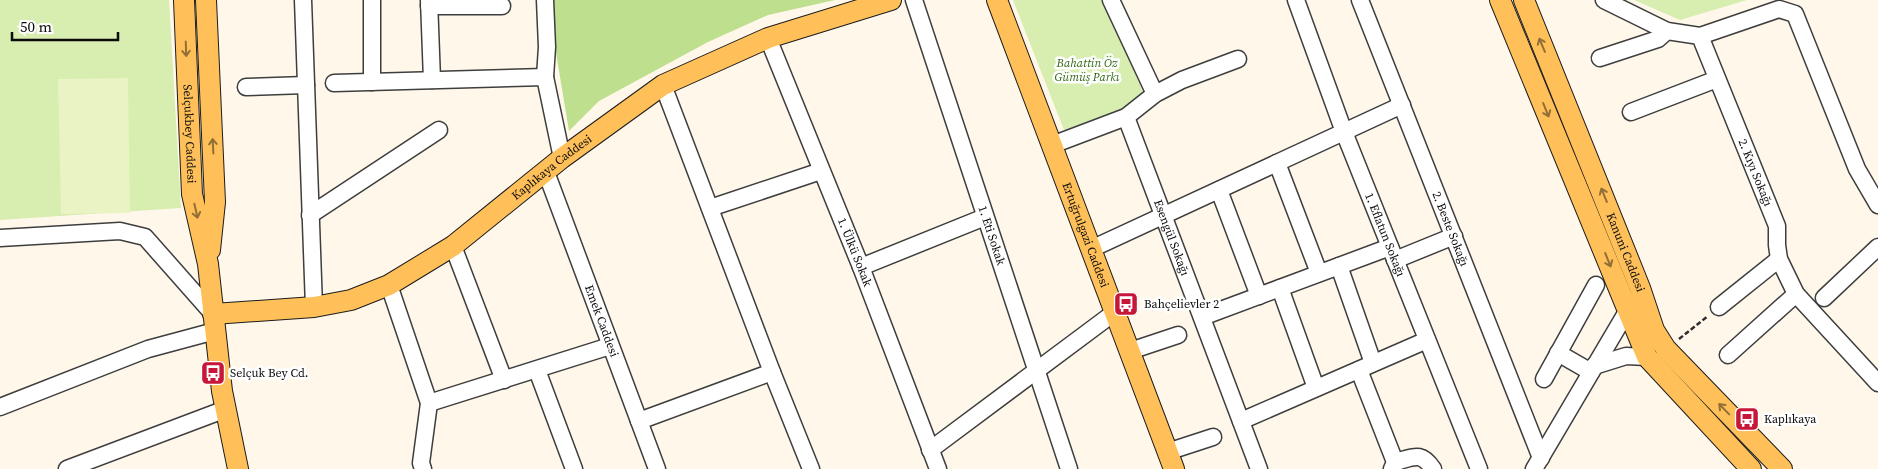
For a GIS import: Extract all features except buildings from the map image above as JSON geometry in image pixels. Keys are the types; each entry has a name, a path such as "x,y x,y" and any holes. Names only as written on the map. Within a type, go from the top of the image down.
{"main road":[{"name":"Selçukbey Caddesi","path":"184,0 192,194 208,264 222,391 238,469"},
{"name":"Selçukbey Caddesi","path":"206,0 215,202 208,264"},
{"name":"Kaplıkaya Caddesi","path":"214,322 351,300 389,285 453,246 562,158 663,85 768,38 891,0"},
{"name":"Ertuğrulgazi Caddesi","path":"997,0 1171,461"},
{"name":"Kanuni Caddesi","path":"1500,0 1647,357 1751,469"},
{"name":"Kanuni Caddesi","path":"1524,0 1640,288 1654,330 1666,349 1782,469"}],"street":[{"path":"303,0 314,307"},
{"path":"372,0 372,82"},
{"path":"545,0 547,47 545,77 562,158"},
{"name":"1. Eti Sokak","path":"914,0 1069,469"},
{"path":"1111,0 1155,94"},
{"name":"1. Eflatun Sokağı","path":"1296,0 1344,132 1479,469"},
{"name":"2. Beste Sokağı","path":"1360,0 1454,236 1537,463"},
{"path":"1604,0 1667,31 1700,36 1779,9 1795,14 1857,169 1878,205"},
{"path":"432,80 429,3 502,6"},
{"path":"1600,58 1658,38 1667,31"},
{"name":"2. Kıyı Sokağı","path":"1700,36 1777,226 1779,259 1796,294 1878,382"},
{"name":"1. Ülkü Sokak","path":"768,38 861,267 938,469"},
{"path":"1052,145 1126,117 1155,94 1182,80 1238,59"},
{"path":"334,83 545,77"},
{"path":"1631,112 1717,79"},
{"path":"246,87 306,85"},
{"path":"663,85 810,469"},
{"path":"1091,249 1402,105"},
{"name":"Esengül Sokağı","path":"1126,117 1259,469"},
{"path":"310,216 439,130"},
{"path":"1277,163 1319,273"},
{"path":"710,208 821,171"},
{"name":"Emek Caddesi","path":"546,172 657,469"},
{"path":"1218,190 1259,296"},
{"path":"861,267 985,217"},
{"path":"0,238 120,231 145,236 214,322 0,407"},
{"path":"1202,317 1338,266 1454,236"},
{"path":"453,246 504,380"},
{"path":"1824,298 1878,247"},
{"path":"1719,307 1779,259"},
{"path":"1338,266 1394,465 1418,456 1427,459 1433,469"},
{"path":"389,285 429,403 421,463 423,469"},
{"path":"1544,379 1596,285"},
{"path":"1280,288 1316,388"},
{"path":"1537,463 1629,310 1640,288"},
{"path":"1728,355 1796,294"},
{"path":"930,450 1116,312"},
{"path":"1130,351 1178,335"},
{"path":"1241,421 1427,340"},
{"path":"429,403 610,346"},
{"path":"1558,353 1593,369 1626,356 1647,357"},
{"path":"537,370 574,469"},
{"path":"639,421 772,372"},
{"path":"67,469 226,409"},
{"path":"1171,461 1213,437"}],"path":[{"path":"1666,349 1719,307"}],"green space":[{"path":"0,0 169,0 181,208 0,220"},
{"path":"550,0 835,0 768,15 708,42 599,101 569,131 552,29"},
{"name":"Bahattin Öz Gümüş Parkı","path":"1013,0 1105,0 1143,92 1117,114 1064,130"},
{"path":"1634,0 1747,0 1680,20"},
{"path":"128,78 130,213 61,214 58,79"}],"place":[{"name":"Bahçelievler 2","path":"1126,304"},
{"name":"Selçuk Bey Cd.","path":"213,373"},
{"name":"Kaplıkaya","path":"1747,419"}]}
